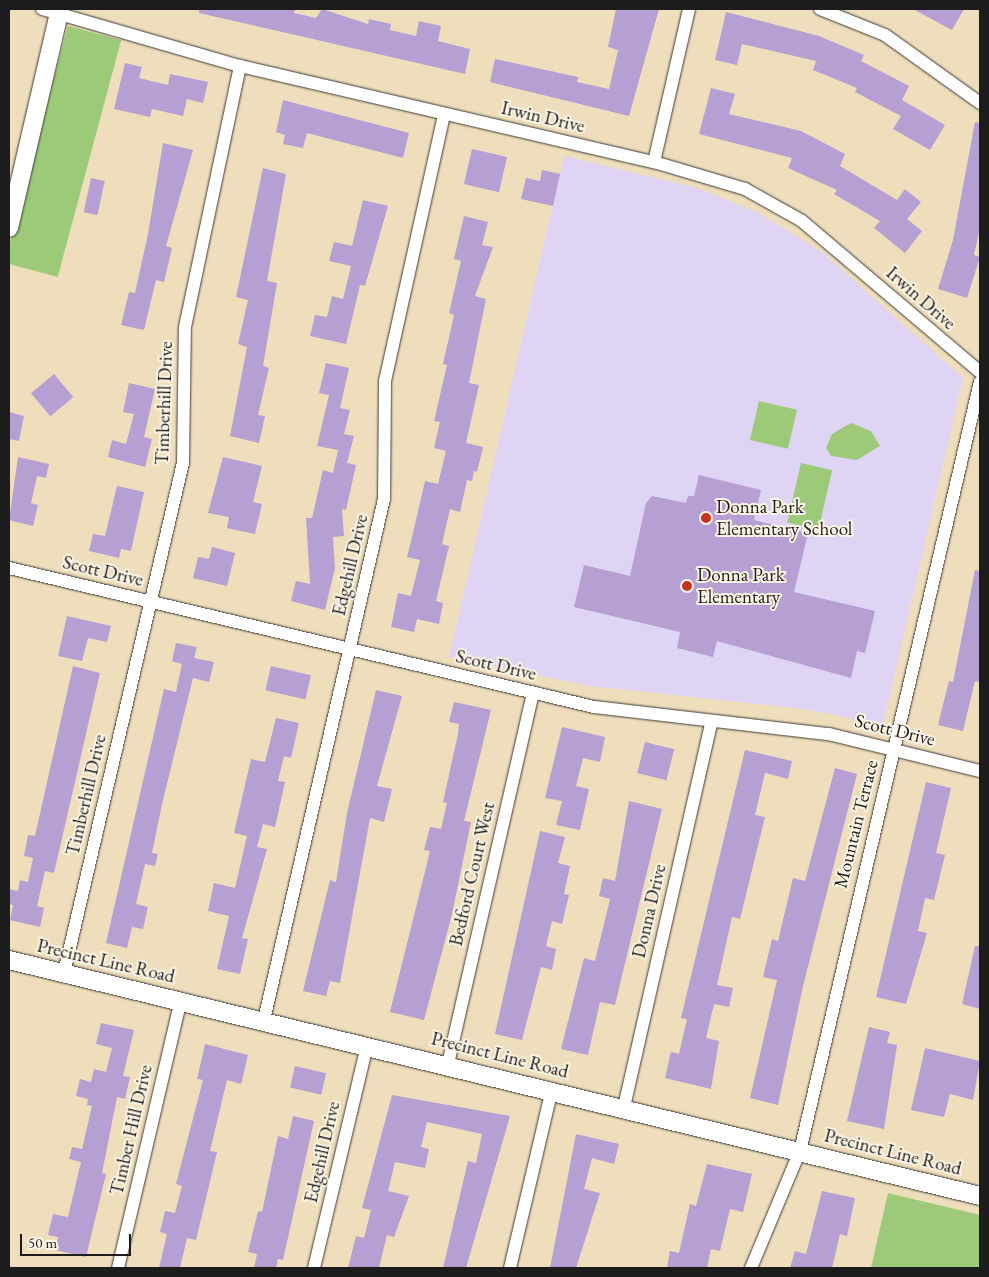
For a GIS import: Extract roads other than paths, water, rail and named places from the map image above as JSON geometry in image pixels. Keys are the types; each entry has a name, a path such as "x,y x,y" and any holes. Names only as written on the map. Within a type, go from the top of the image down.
{"main road":[{"path":"9,228 60,11"},
{"name":"Precinct Line Road","path":"9,960 367,1044 980,1196"}],"street":[{"name":"Irwin Drive","path":"42,9 60,11 240,66 654,162 745,188 794,216 980,372"},
{"path":"654,162 688,9"},
{"path":"820,9 885,35 980,103"},
{"name":"Timberhill Drive","path":"64,973 183,463 185,327 240,66"},
{"name":"Edgehill Drive","path":"264,1020 384,500 385,381 444,114"},
{"name":"Mountain Terrace","path":"751,1268 800,1151 980,382"},
{"name":"Scott Drive","path":"9,568 594,707 711,723 810,731 894,749 980,771"},
{"name":"Bedford Court West","path":"448,1064 533,692"},
{"name":"Donna Drive","path":"624,1107 711,723"},
{"name":"Timber Hill Drive","path":"118,1268 181,1000"},
{"name":"Edgehill Drive","path":"314,1268 367,1044"},
{"path":"510,1268 552,1089"}],"place":[{"name":"Donna Park Elementary School","path":"706,518"},
{"name":"Donna Park Elementary","path":"687,586"}]}
